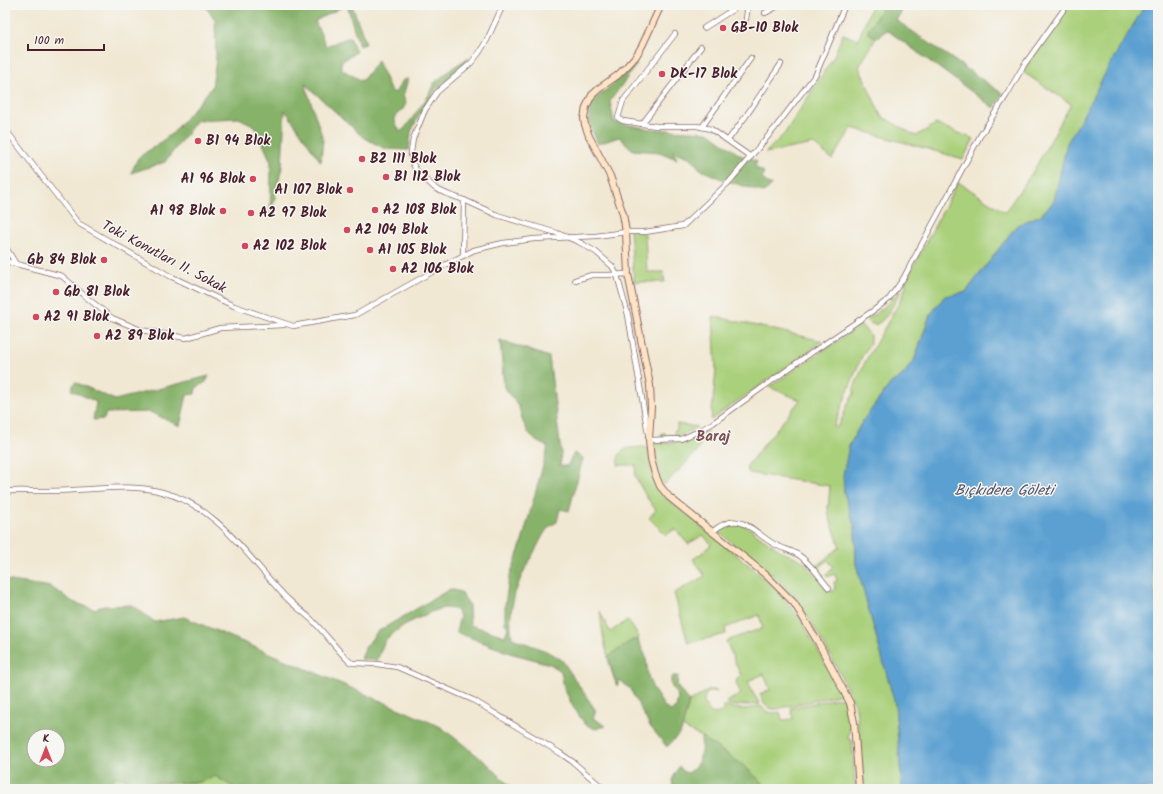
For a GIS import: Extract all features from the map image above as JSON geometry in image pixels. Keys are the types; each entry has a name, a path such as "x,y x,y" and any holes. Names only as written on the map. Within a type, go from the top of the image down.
{"street":[{"path":"503,5 487,40 479,53 471,63 445,85 432,99 425,110 413,139 412,162 416,170 425,179 436,188 447,194 497,214 568,237 596,252 612,266 617,275 624,298 631,329 652,459 655,474 660,486 669,497 766,575 794,603 818,642 846,695 851,708 854,722 859,789"},
{"path":"649,440 651,407 650,385 628,274 626,232 623,214 615,186 589,136 585,125 584,114 592,95 618,74 636,56 661,5"},
{"path":"704,28 740,5"},
{"path":"746,19 748,5"},
{"path":"765,13 780,5"},
{"name":"Toki Konutları 11. Sokak","path":"5,128 78,223 170,276 234,306 292,326 355,316 474,250 503,243 534,239 645,232 683,226 729,182 751,157 816,74 845,5"},
{"path":"649,440 681,439 713,423 889,299 903,279 980,136 1024,65 1067,5"},
{"path":"675,34 623,101 618,118 623,121 656,126 702,127 711,129 751,157"},
{"path":"642,124 701,47"},
{"path":"702,127 751,58"},
{"path":"728,140 781,64"},
{"path":"463,256 464,200"},
{"path":"5,246 16,264"},
{"path":"5,261 62,276 86,298 112,318 141,330 186,338 220,328 288,325"},
{"path":"575,280 592,275 628,274"},
{"path":"5,492 134,487 173,495 209,515 225,529 240,544 280,592 312,620 350,662 397,667 473,700 560,753 573,762 604,789"},
{"path":"712,532 726,522 740,522 775,545 790,550 801,556 829,588"}],"green space":[{"path":"204,5 306,5 307,11 314,13 332,5 346,5 315,21 326,46 350,37 356,52 341,62 341,69 362,81 378,60 390,90 395,93 403,80 408,79 403,96 406,103 403,109 395,116 395,122 400,132 405,128 429,95 433,84 468,58 468,62 436,89 419,115 411,132 409,150 386,149 364,138 305,84 323,139 321,162 285,110 282,167 270,219 271,162 255,126 239,118 197,120 165,162 131,173 138,158 173,133 212,87 216,60 215,19"},
{"path":"347,5 352,5 366,44 359,46"},
{"path":"872,5 884,5 868,32 876,38 859,67 881,116 916,136 936,124 974,139 963,159 852,128 832,159 814,144 765,153 785,133 833,58 843,34 858,40"},
{"path":"884,5 906,5 896,20 1003,94 994,108 887,30 876,38 867,32"},
{"path":"1069,5 1158,5 1054,201 1041,215 1017,225 966,292 945,296 930,315 914,361 902,376 891,383 862,422 849,446 844,493 855,528 856,564 895,704 902,789 863,789 856,708 839,672 816,630 800,605 781,583 717,531 727,524 733,523 746,526 778,549 798,558 805,563 827,589 833,592 835,589 834,582 837,581 835,574 827,577 826,574 833,567 828,560 817,570 815,567 840,547 829,516 828,509 830,486 749,473 746,467 800,400 769,387 861,325 870,335 870,344 862,356 834,426 837,428 848,403 854,394 854,388 865,362 900,301 906,286 905,282 958,182 1005,212 1034,170 1071,104 1023,72 1053,26"},
{"path":"637,64 610,101 614,122 650,129 708,132 740,155 757,161 755,167 764,172 762,179 772,186 763,192 724,180 701,170 691,158 673,151 677,159 659,152 633,150 619,137 598,144 589,123 590,109 594,100"},
{"path":"631,227 645,234 647,272 663,272 665,282 634,282"},
{"path":"900,290 892,307 883,320 875,325 870,323 867,319 885,306"},
{"path":"713,316 823,341 711,420 716,370"},
{"path":"500,340 549,357 561,451 560,466 567,466 574,453 583,458 569,511 560,509 557,522 550,526 545,532 520,581 511,614 512,638 546,651 562,660 596,711 593,718 606,726 595,729 585,724 573,707 564,688 561,671 550,664 510,653 456,632 460,616 455,609 444,608 431,612 404,625 385,640 377,661 361,659 365,648 377,632 450,589 461,592 469,605 470,625 505,636 508,628 505,623 505,605 509,578 521,545 548,447 536,441 528,432 523,422 519,407 504,387"},
{"path":"209,376 206,382 196,388 195,394 187,395 180,426 150,412 106,413 104,419 93,420 96,402 71,390 75,382 115,400"},
{"path":"677,424 697,427 675,437 670,438 660,436 662,433 665,433 665,436 675,435 674,431 677,430"},
{"path":"708,430 696,453 664,485 660,477 654,443 673,443 687,440"},
{"path":"629,448 647,448 655,480 665,497 749,565 778,591 800,618 842,694 773,709 766,706 760,694 770,690 764,674 748,681 760,704 735,706 726,702 741,694 736,683 737,679 741,676 726,641 763,628 759,615 725,628 726,634 688,643 674,593 705,576 693,559 705,551 711,544 703,535 688,544 675,529 666,535 649,518 656,510 647,498 635,476 636,465 618,465 618,459 622,452"},
{"path":"1158,518 1158,608 1151,564 1155,529"},
{"path":"5,580 51,587 73,602 94,609 104,606 132,605 155,622 184,617 441,727 489,765 513,789 237,789 215,776 200,782 152,783 114,776 111,789 5,789 5,762 8,755 5,743"},
{"path":"600,611 610,632 628,620 639,637 631,661 617,686 606,649"},
{"path":"632,640 638,640 646,657 648,676 653,689 664,706 670,711 676,708 678,697 671,685 671,679 673,676 678,676 677,686 689,702 681,732 667,747 650,726 630,689 620,680 617,686 612,672 608,657"},
{"path":"709,690 715,690 718,692 709,692 704,700 705,705 711,713 722,712 725,710 723,707 727,705 739,709 761,706 766,712 780,712 782,720 793,719 791,708 843,697 851,722 848,739 852,740 856,789 769,789 743,765 701,737 682,727 689,702"},
{"path":"701,737 743,765 769,789 685,789 683,786 680,789 675,789 673,787 672,780 679,766 684,772 688,773 699,761 701,753"},
{"path":"113,775 152,783 200,782 215,776 237,789 111,789"}],"water":[{"name":"Bıçkıdere Göleti","path":"1145,5 1158,5 1158,518 1155,529 1151,564 1158,608 1158,789 902,789 895,704 856,564 855,528 844,493 843,475 849,446 862,422 891,383 902,376 914,361 930,315 945,296 966,292 1017,225 1041,215 1054,201 1067,143 1110,64"}],"place":[{"name":"GB-10 Blok","path":"723,28"},
{"name":"DK-17 Blok","path":"662,74"},
{"name":"B1 94 Blok","path":"198,141"},
{"name":"B2 111 Blok","path":"362,159"},
{"name":"B1 112 Blok","path":"386,177"},
{"name":"A1 96 Blok","path":"253,179"},
{"name":"A1 107 Blok","path":"350,190"},
{"name":"A2 108 Blok","path":"375,210"},
{"name":"A1 98 Blok","path":"223,211"},
{"name":"A2 97 Blok","path":"251,213"},
{"name":"A2 104 Blok","path":"347,230"},
{"name":"A2 102 Blok","path":"245,246"},
{"name":"A1 105 Blok","path":"370,250"},
{"name":"Gb 84 Blok","path":"104,260"},
{"name":"A2 106 Blok","path":"393,269"},
{"name":"Gb 81 Blok","path":"56,292"},
{"name":"A2 91 Blok","path":"36,317"},
{"name":"A2 89 Blok","path":"97,336"}],"district":[{"name":"Baraj","path":"713,437"}]}
